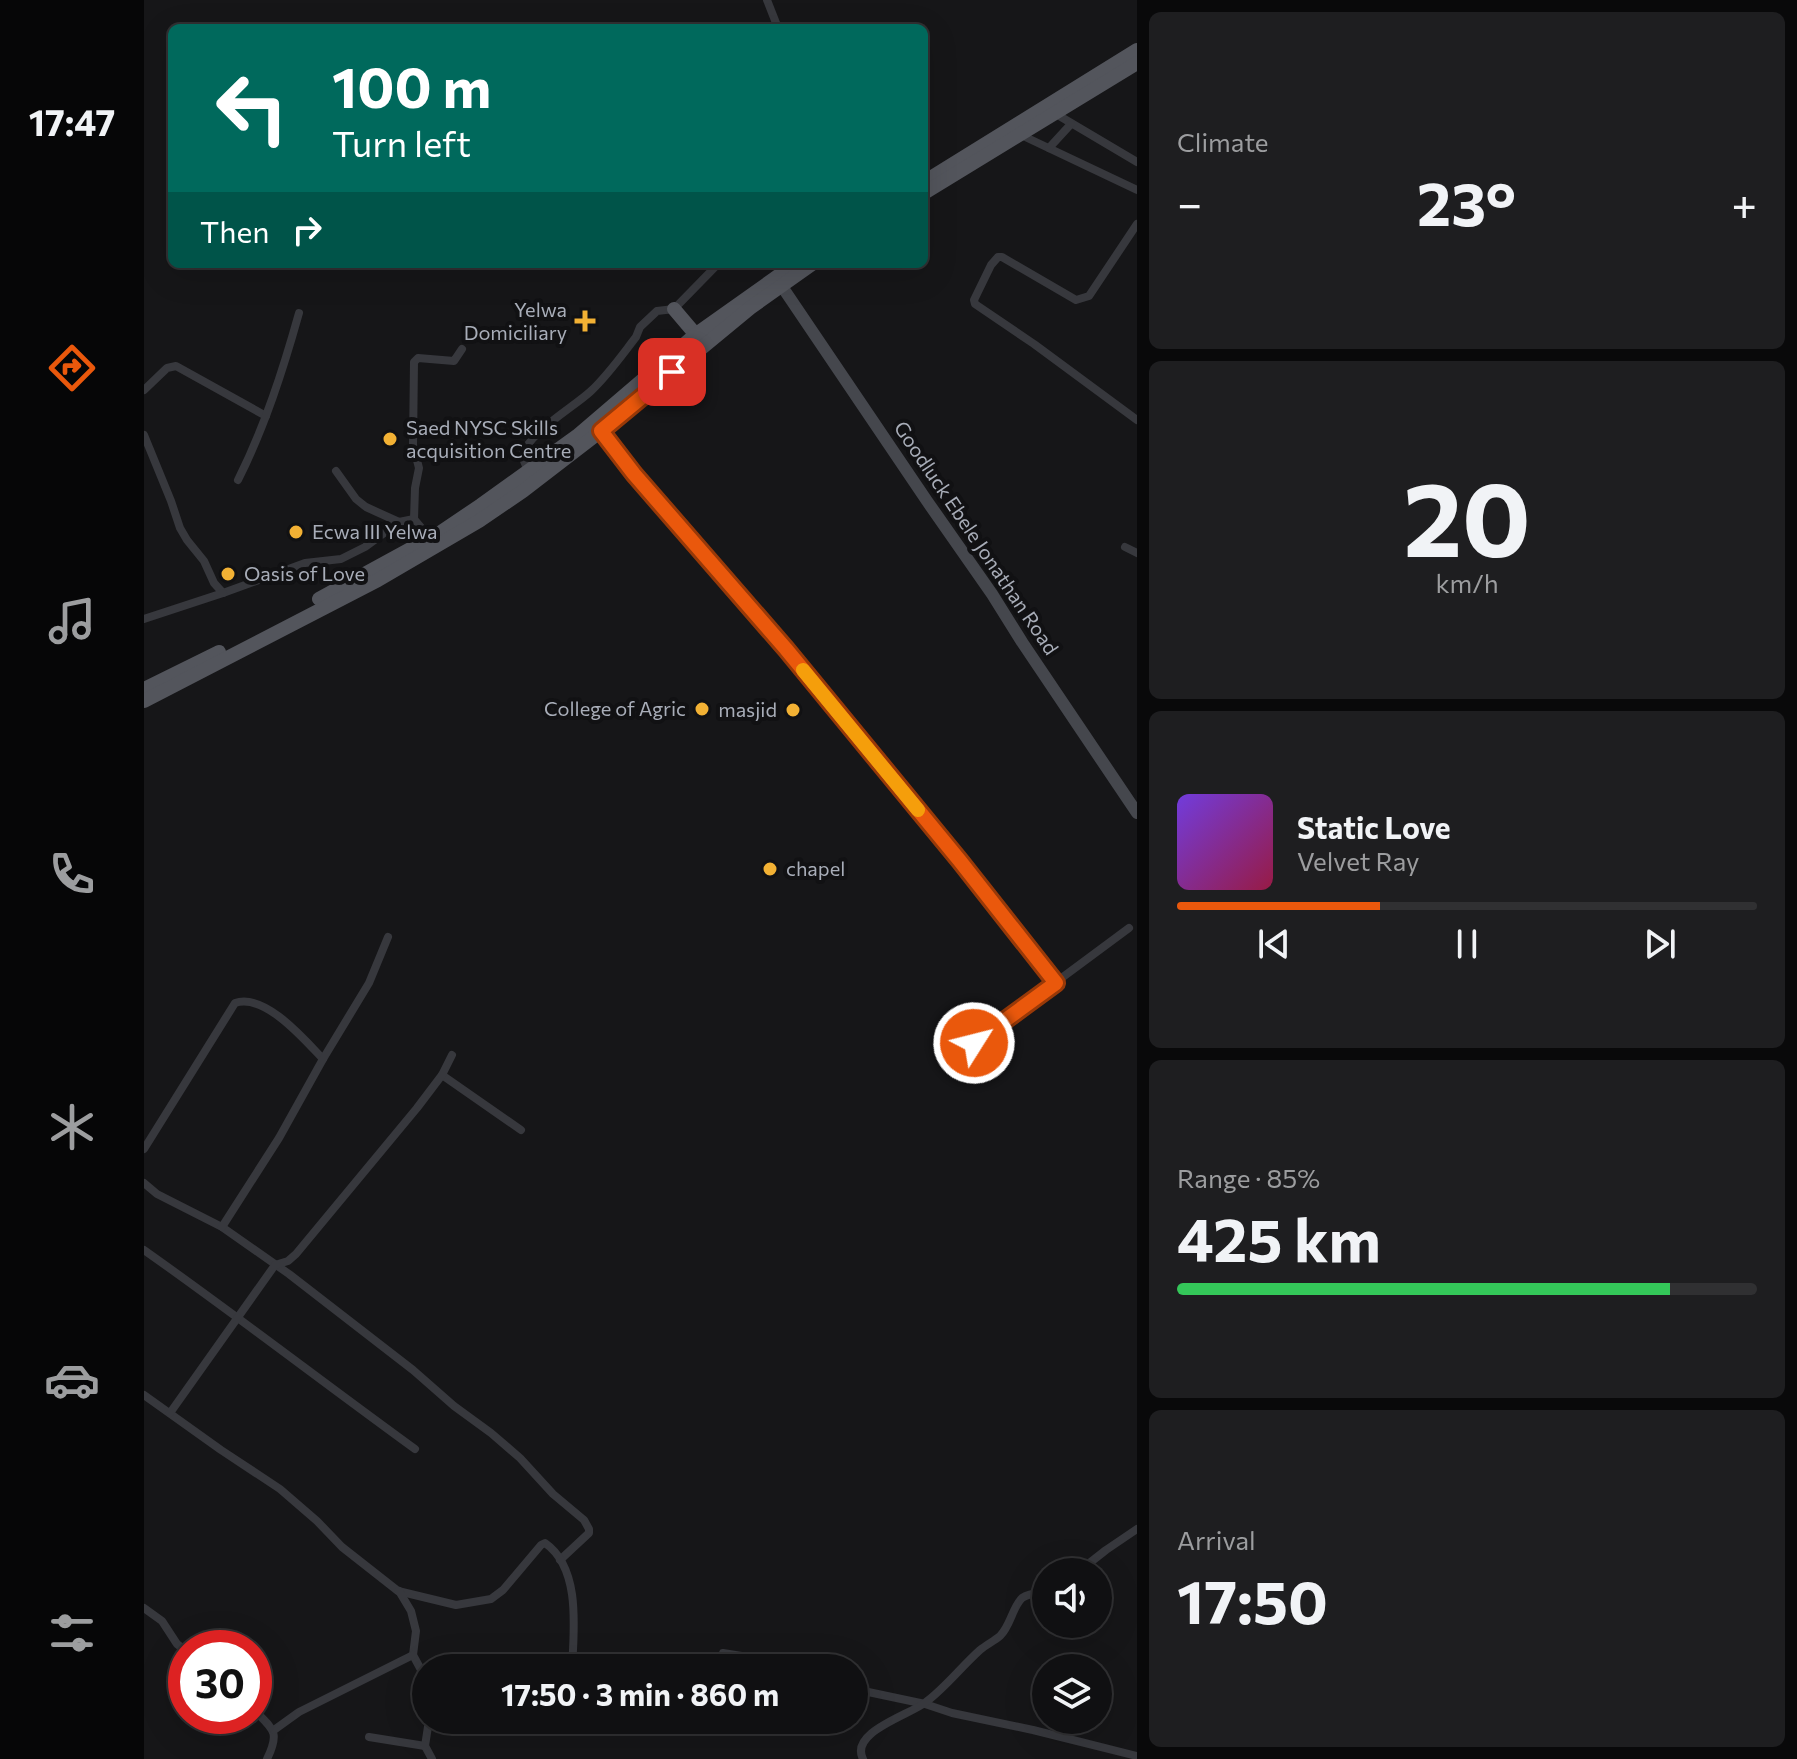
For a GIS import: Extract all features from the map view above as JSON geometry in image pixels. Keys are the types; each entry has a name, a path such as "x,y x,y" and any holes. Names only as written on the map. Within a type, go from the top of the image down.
{"main road":[{"path":"928,190 1137,50"},
{"path":"928,180 1056,114 1137,63"},
{"path":"144,701 378,580 479,521 523,491 700,340 790,268"},
{"path":"700,340 806,268"},
{"name":"Goodluck Ebele Jonathan Road","path":"781,285 1137,813"},
{"path":"674,309 700,340"},
{"path":"144,689 299,610 430,538 597,427"}],"street":[{"path":"767,0 776,24"},
{"path":"1056,114 1137,162"},
{"path":"1049,148 1071,124"},
{"path":"1016,132 1137,190"},
{"path":"1137,224 1084,299 1076,300 998,257 974,300 975,304 1137,420"},
{"path":"528,471 522,456 527,445 593,389 636,337 640,327 657,311 674,309 714,268"},
{"path":"238,480 256,445 299,313"},
{"path":"430,538 414,519 419,468 413,445 414,362 418,358 454,361 462,349"},
{"path":"144,390 167,368 176,366 266,416"},
{"path":"597,427 786,649 1056,983"},
{"path":"144,435 180,528 223,593"},
{"path":"336,471 356,499 399,522"},
{"path":"144,619 305,563 341,559 365,547 399,522 414,519"},
{"path":"1125,547 1137,553"},
{"path":"974,1043 1129,928"},
{"path":"222,1227 279,1138 369,983 388,937"},
{"path":"144,1149 235,1003 243,1000 266,1008 287,1023 323,1059"},
{"path":"170,1413 275,1265 288,1261 296,1254 417,1108 442,1075 452,1055"},
{"path":"442,1075 521,1130"},
{"path":"144,1183 157,1194 222,1227 275,1265 413,1370 520,1458 553,1494 584,1520 589,1529 589,1533 560,1560"},
{"path":"144,1250 238,1316 272,1345 415,1449"},
{"path":"144,1395 280,1489 342,1547 398,1591 411,1611 416,1631 413,1654"},
{"path":"1096,1558 1137,1529"},
{"path":"398,1591 464,1605 491,1599 503,1590 541,1545 548,1544 560,1560 572,1587 572,1654"},
{"path":"863,1759 861,1747 869,1734 925,1704 981,1649 999,1636 1023,1598 1032,1594"},
{"path":"144,1608 162,1621 168,1630"},
{"path":"723,1653 729,1654"},
{"path":"267,1759 275,1742 274,1730 299,1712 412,1656"},
{"path":"868,1692 1137,1756"},
{"path":"427,1734 425,1746 432,1759"},
{"path":"369,1737 425,1746"}],"slow traffic":[{"path":"803,670 918,810"}],"place":[{"name":"Yelwa Domiciliary","path":"585,321"},
{"name":"Saed NYSC Skills acquisition Centre","path":"390,439"},
{"name":"Ecwa III Yelwa","path":"296,532"},
{"name":"Oasis of Love","path":"228,574"},
{"name":"College of Agric","path":"702,709"},
{"name":"masjid","path":"793,710"},
{"name":"chapel","path":"770,869"}],"route":[{"path":"672,372 601,431 634,474 786,649 1056,983 974,1043"}]}
